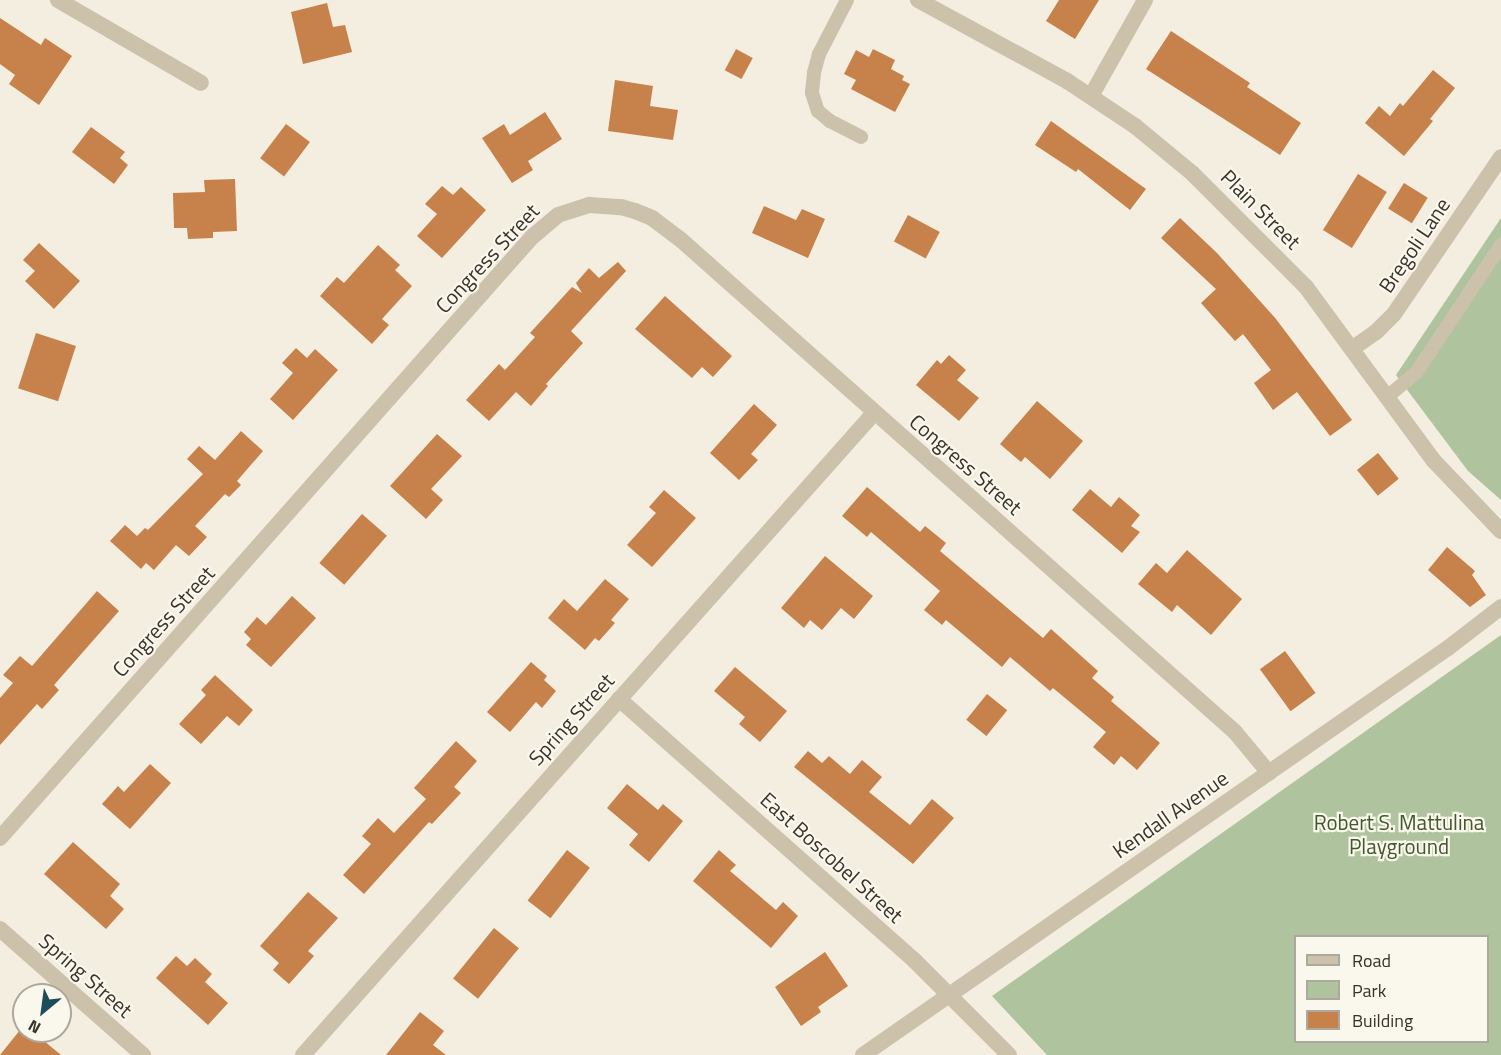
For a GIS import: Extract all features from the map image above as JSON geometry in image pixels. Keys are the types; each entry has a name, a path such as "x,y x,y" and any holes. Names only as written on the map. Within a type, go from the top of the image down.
{"street":[{"path":"58,0 201,83"},
{"name":"Plain Street","path":"918,0 1044,67 1091,96 1154,141 1207,187 1306,287 1445,475 1501,531"},
{"path":"1091,96 1145,0"},
{"name":"Bregoli Lane","path":"1353,348 1376,332 1394,314 1501,157"},
{"name":"Congress Street","path":"0,838 532,237 558,215 581,206 621,207 652,218 680,239 1235,732 1269,773"},
{"name":"Spring Street","path":"303,1055 874,413"},
{"name":"Kendall Avenue","path":"863,1055 1448,648 1501,607"},
{"name":"East Boscobel Street","path":"620,699 951,995 1008,1055"},
{"name":"Spring Street","path":"0,929 143,1055"}],"lane":[{"path":"847,0 819,54 812,93 818,111 830,121 861,137"},
{"path":"1387,397 1420,368 1501,245"}],"green space":[{"path":"1501,218 1501,500 1468,471 1396,375"},
{"name":"Robert S. Mattulina Playground","path":"1501,635 1501,1055 1047,1055 992,996"}],"building":[{"path":"1059,0 1099,0 1075,39 1046,21"},
{"path":"327,3 333,27 345,25 352,52 303,64 291,12"},
{"path":"0,18 41,45 45,38 72,56 39,105 9,84 15,75 0,64"},
{"path":"1171,31 1250,83 1247,87 1301,123 1280,155 1146,69"},
{"path":"736,49 753,58 742,79 725,70"},
{"path":"873,49 895,60 891,69 904,76 902,80 910,84 895,112 851,89 856,80 844,74 856,50 869,57"},
{"path":"1433,70 1455,88 1430,119 1433,121 1404,156 1365,123 1379,106 1390,116 1400,103 1403,106"},
{"path":"615,80 653,86 650,106 678,110 673,140 608,131"},
{"path":"545,112 562,139 528,161 533,170 512,183 482,138 504,124 510,135"},
{"path":"1051,121 1146,189 1130,210 1078,169 1076,172 1035,145"},
{"path":"286,124 310,142 284,176 260,158"},
{"path":"91,127 125,152 120,158 128,165 114,184 72,152"},
{"path":"1358,174 1387,192 1352,248 1323,230"},
{"path":"235,179 237,231 213,232 213,238 188,239 187,228 174,228 173,193 205,192 204,180"},
{"path":"1404,183 1428,198 1412,223 1388,208"},
{"path":"442,186 453,195 461,187 486,210 442,258 417,236 437,214 425,204"},
{"path":"764,206 796,220 802,209 825,219 808,258 752,233"},
{"path":"908,215 940,232 926,258 894,241"},
{"path":"1180,218 1217,253 1276,319 1352,420 1330,436 1297,392 1273,410 1254,383 1271,370 1243,334 1235,341 1201,303 1216,289 1161,238"},
{"path":"39,243 80,281 54,309 25,281 35,271 23,260"},
{"path":"378,245 400,265 395,270 412,286 382,319 389,325 372,344 320,296 337,277 344,283"},
{"path":"618,262 626,271 571,331 583,343 546,384 548,386 531,406 516,392 489,421 466,400 499,364 505,370 535,337 530,333 572,287 582,293 576,283 589,268 599,278"},
{"path":"665,296 732,356 713,377 702,367 692,378 635,329"},
{"path":"36,333 76,346 58,401 18,388"},
{"path":"296,348 307,358 315,349 338,370 293,420 270,399 293,373 282,363"},
{"path":"949,355 966,370 957,380 979,398 959,421 916,385 937,360 941,364"},
{"path":"1037,401 1083,441 1050,479 1025,457 1021,462 1000,444"},
{"path":"754,404 777,425 751,454 758,460 739,480 710,453"},
{"path":"241,431 263,451 237,481 241,485 229,497 225,494 195,526 207,537 189,556 176,545 154,570 146,563 141,569 110,541 125,525 137,536 145,528 148,530 203,474 187,459 199,446 215,460"},
{"path":"437,434 462,456 431,489 443,500 426,519 390,486"},
{"path":"1378,453 1399,479 1378,496 1357,470"},
{"path":"867,487 920,532 925,526 946,543 940,551 1043,638 1051,629 1098,671 1092,678 1114,697 1111,701 1160,743 1137,770 1121,756 1114,765 1093,747 1106,732 1053,688 1050,691 1010,657 1002,667 946,620 942,625 924,610 940,591 871,532 867,537 842,516"},
{"path":"1090,489 1111,507 1119,497 1140,515 1131,526 1140,532 1122,553 1072,510"},
{"path":"664,490 696,518 652,567 627,545 656,513 649,507"},
{"path":"362,514 387,536 344,585 319,563"},
{"path":"1447,547 1475,571 1472,575 1486,595 1470,607 1428,570"},
{"path":"1187,550 1242,599 1211,635 1177,605 1172,612 1138,584 1156,563 1167,573"},
{"path":"825,556 873,596 854,619 841,608 822,630 810,620 804,628 781,608"},
{"path":"605,579 629,599 611,620 615,623 599,641 595,638 585,650 548,618 564,599 577,611"},
{"path":"97,591 119,611 54,685 59,690 42,709 37,704 0,745 0,698 13,683 3,675 20,656 32,666"},
{"path":"292,596 316,618 271,667 246,645 251,639 244,632 257,617 266,625"},
{"path":"1285,651 1316,693 1290,711 1260,669"},
{"path":"531,662 547,676 544,680 556,691 542,708 536,702 510,732 487,712"},
{"path":"735,667 787,711 760,742 739,724 745,717 714,691"},
{"path":"215,675 253,710 239,726 227,716 201,744 179,724 206,695 201,690"},
{"path":"987,694 1007,710 986,736 966,720"},
{"path":"456,741 477,761 454,787 461,793 432,824 429,822 364,894 343,875 371,844 362,836 378,818 394,833 426,799 414,788"},
{"path":"808,751 822,763 829,756 850,774 862,760 882,777 869,792 910,825 932,799 954,818 913,864 794,767"},
{"path":"150,764 171,783 130,829 102,804 118,786 124,792"},
{"path":"627,784 658,810 663,804 683,821 649,862 629,845 638,834 607,808"},
{"path":"73,842 120,884 110,896 124,909 106,929 44,874"},
{"path":"567,850 590,868 550,918 528,900"},
{"path":"719,850 736,865 730,871 776,910 783,902 798,916 771,948 693,881"},
{"path":"308,892 338,918 308,951 314,956 289,984 273,970 279,963 260,946"},
{"path":"494,928 519,948 478,999 453,979"},
{"path":"825,952 848,986 818,1007 821,1012 801,1026 775,987"},
{"path":"176,956 187,966 195,958 212,974 205,982 228,1003 208,1025 156,978"},
{"path":"420,1012 444,1031 433,1045 446,1055 386,1055"},
{"path":"12,1040 12,1043 46,1043 61,1055 0,1055"}]}
